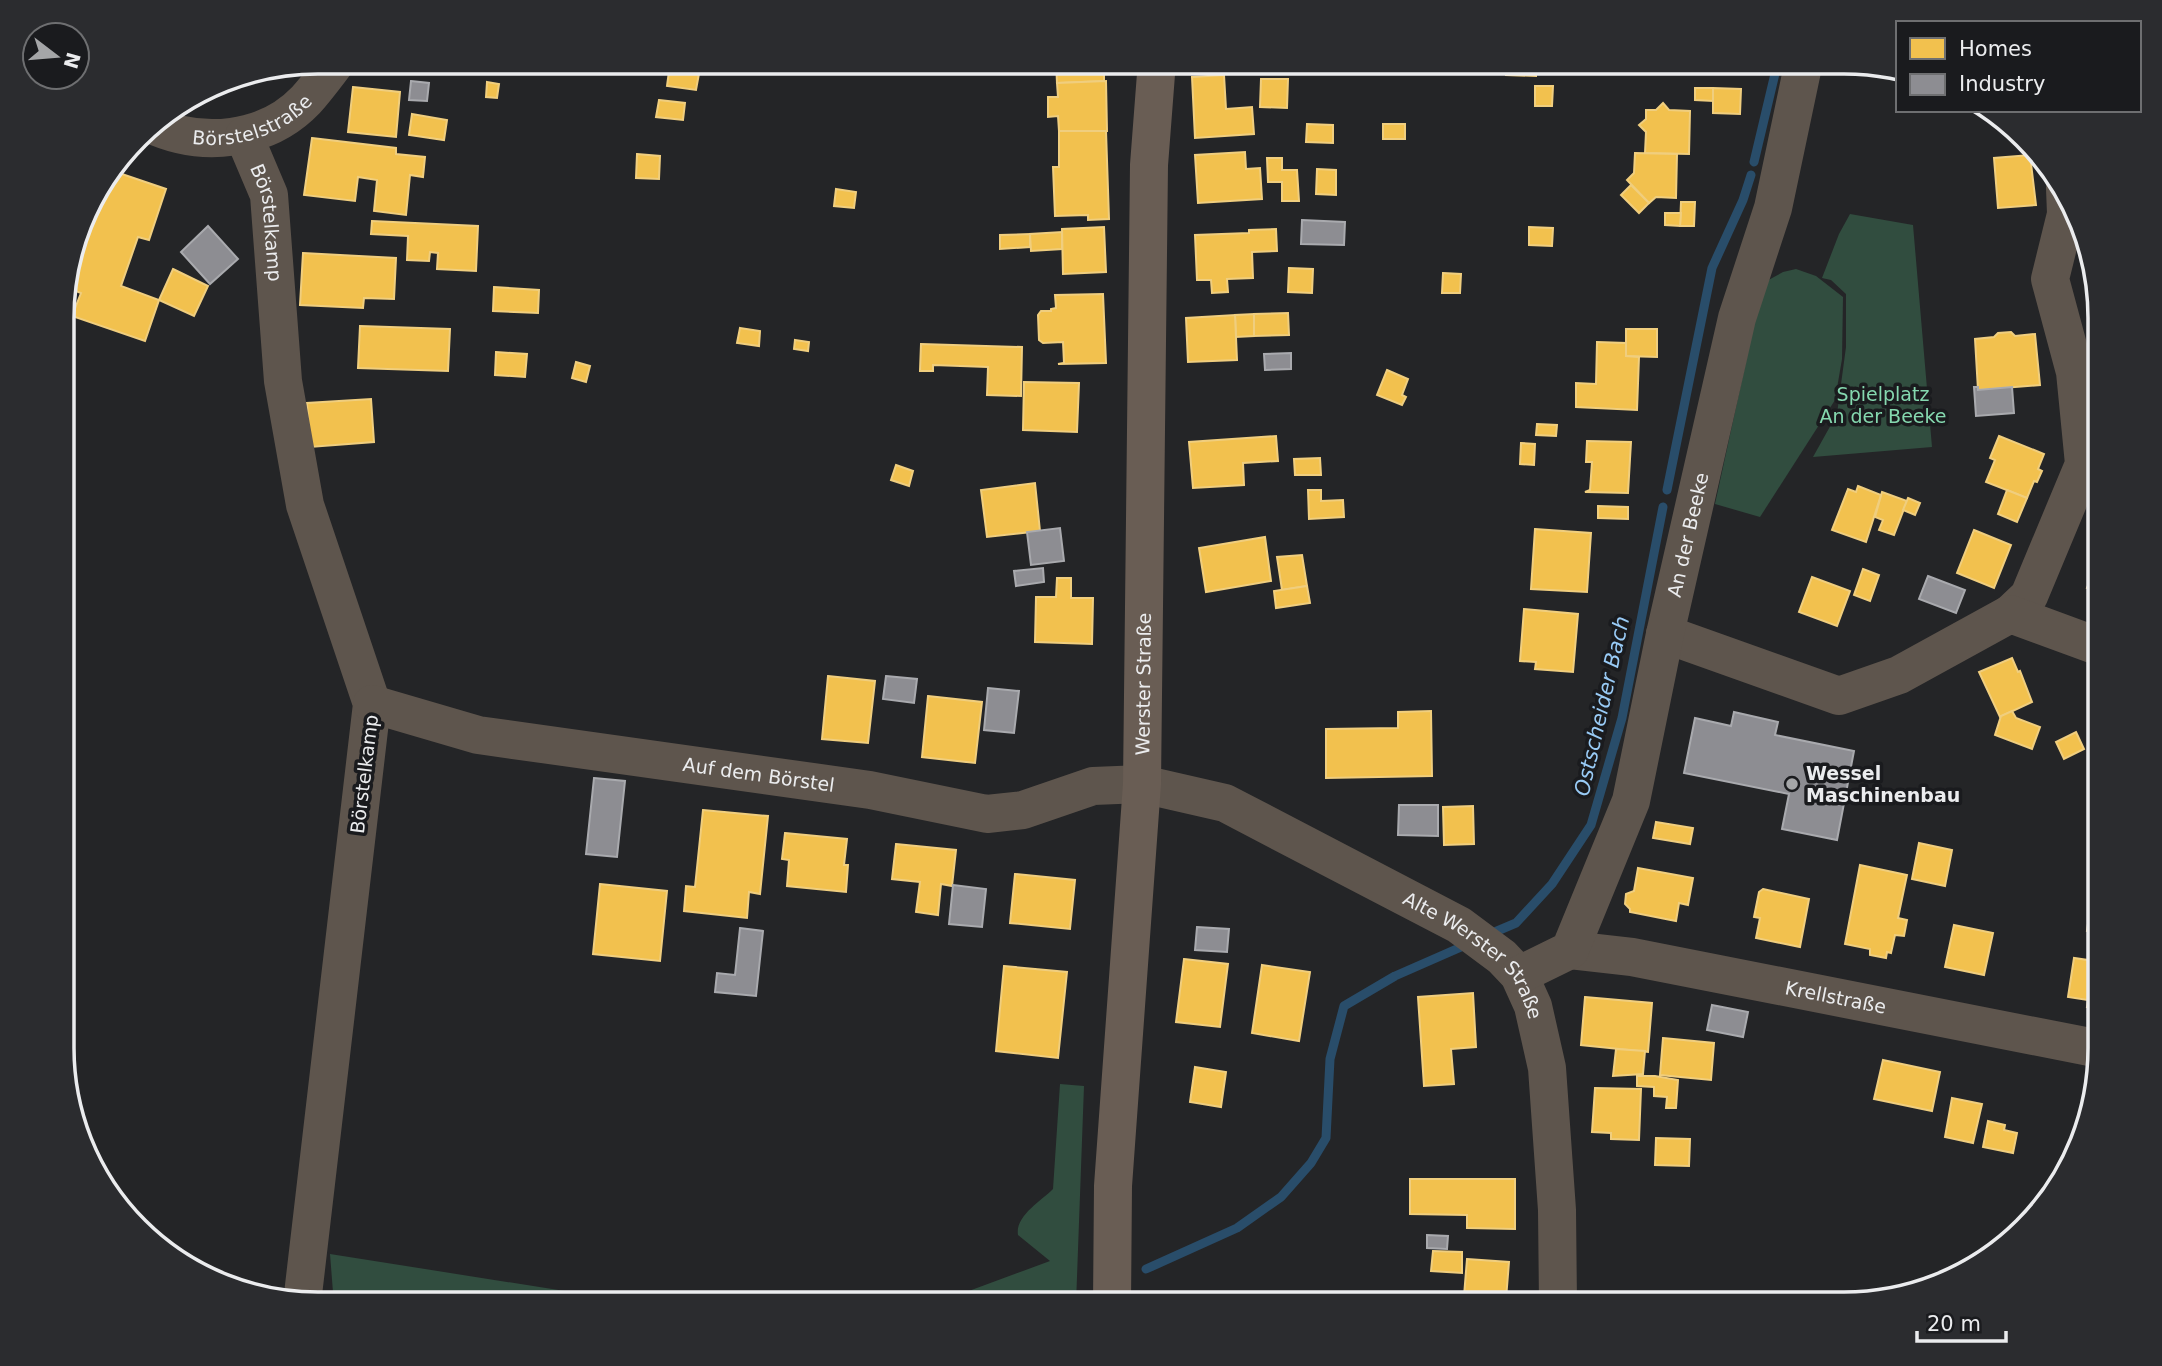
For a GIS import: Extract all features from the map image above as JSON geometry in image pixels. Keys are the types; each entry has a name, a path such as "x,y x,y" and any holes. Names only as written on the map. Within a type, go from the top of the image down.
{"main road":[{"name":"Werster Straße","path":"1112,1292 1113,1186 1142,784 1149,166 1156,74"}],"street":[{"name":"Börstelstraße","path":"162,130 203,140 244,136 281,121 306,100 327,74"},
{"name":"An der Beeke","path":"1570,950 1631,801 1665,634 1737,318 1773,208 1801,74"},
{"name":"Börstelkamp","path":"244,136 269,195 283,381 304,505 372,704 303,1291"},
{"path":"1665,634 1839,696 1899,675 2010,614 2029,596 2084,464 2075,372 2050,279 2066,215"},
{"path":"2010,614 2088,643"},
{"name":"Auf dem Börstel","path":"372,704 478,735 870,790 988,814 1023,810 1093,786 1142,784"},
{"name":"Alte Werster Straße","path":"1142,784 1225,803 1459,925 1511,966 1533,1006 1547,1068 1558,1210 1558,1292"},
{"path":"1511,966 1570,950"},
{"name":"Krellstraße","path":"1570,950 1645,960 2088,1047"}],"green space":[{"name":"Spielplatz An der Beeke","path":"1850,214 1913,225 1932,447 1813,457 1837,414 1846,347 1846,294 1831,280 1822,278"},
{"path":"1796,269 1816,276 1843,297 1842,359 1835,400 1760,517 1715,504 1763,283 1783,272"},
{"path":"1060,1084 1084,1086 1076,1292 966,1292 1050,1261 1018,1235 1018,1228 1025,1215 1053,1189"},
{"path":"330,1254 571,1292 333,1292"}],"building: Homes":[{"path":"669,74 699,74 696,90 667,86"},
{"path":"1057,74 1104,74 1104,81 1057,83"},
{"path":"1536,74 1536,76 1506,75"},
{"path":"1224,75 1226,109 1252,107 1254,134 1195,138 1192,77"},
{"path":"1261,79 1288,79 1287,108 1260,107"},
{"path":"1106,81 1107,131 1059,131 1058,116 1048,117 1048,97 1058,97 1057,83"},
{"path":"487,82 499,84 497,98 486,97"},
{"path":"1535,86 1553,86 1552,106 1535,106"},
{"path":"353,87 400,92 396,137 348,132"},
{"path":"1695,88 1713,88 1713,101 1695,100"},
{"path":"1713,88 1741,89 1740,114 1713,113"},
{"path":"659,100 685,103 683,120 656,117"},
{"path":"1663,103 1669,110 1690,111 1689,154 1645,153 1646,132 1639,125 1646,119 1646,110 1656,110"},
{"path":"412,114 447,120 444,140 409,135"},
{"path":"1307,124 1333,125 1333,143 1306,142"},
{"path":"1383,124 1405,124 1405,139 1383,139"},
{"path":"1059,131 1106,131 1109,219 1088,220 1088,215 1055,216 1053,167 1059,167"},
{"path":"312,138 396,148 396,154 425,157 423,177 410,175 406,215 374,211 377,180 358,177 355,201 304,195"},
{"path":"1245,152 1246,169 1260,168 1262,199 1198,203 1195,155"},
{"path":"1635,153 1677,154 1676,198 1656,197 1649,203 1627,180 1634,173"},
{"path":"637,154 660,156 659,179 636,178"},
{"path":"2028,157 2036,205 1998,208 1994,158"},
{"path":"1267,158 1282,158 1282,170 1297,170 1299,201 1282,201 1282,182 1268,182"},
{"path":"1317,169 1336,170 1336,195 1316,194"},
{"path":"121,174 166,189 149,240 138,237 121,286 159,300 145,341 74,317 81,293 76,291 76,285 86,239 106,195"},
{"path":"1631,185 1649,203 1639,213 1621,195"},
{"path":"836,189 856,192 854,208 834,206"},
{"path":"1681,202 1695,202 1694,226 1680,226"},
{"path":"1665,213 1681,213 1680,226 1665,225"},
{"path":"372,221 478,226 476,271 437,269 438,253 430,252 429,261 407,260 408,236 371,234"},
{"path":"1104,227 1106,272 1063,274 1062,229"},
{"path":"1529,227 1553,228 1552,246 1529,245"},
{"path":"1276,229 1277,251 1252,252 1253,278 1227,279 1228,292 1212,293 1211,280 1197,280 1195,235"},
{"path":"1062,232 1062,249 1031,251 1030,234"},
{"path":"1030,234 1030,247 1000,249 1000,235"},
{"path":"303,253 396,258 394,299 364,298 363,308 300,305"},
{"path":"1289,268 1313,269 1312,293 1288,292"},
{"path":"173,269 208,286 194,316 159,300"},
{"path":"1443,273 1461,274 1460,293 1442,293"},
{"path":"494,287 539,290 538,313 493,311"},
{"path":"1103,294 1106,363 1058,364 1064,363 1063,342 1043,343 1039,340 1038,315 1041,311 1056,308 1055,295"},
{"path":"1288,313 1289,335 1254,336 1254,314"},
{"path":"1254,314 1254,336 1236,337 1235,315"},
{"path":"1235,315 1237,360 1188,362 1186,318"},
{"path":"360,326 450,329 448,371 358,368"},
{"path":"740,328 760,331 759,346 737,343"},
{"path":"1626,329 1657,329 1657,357 1626,356"},
{"path":"2011,332 2015,336 2035,334 2040,385 1978,390 1975,339"},
{"path":"795,340 809,342 808,351 794,349"},
{"path":"1597,342 1626,343 1626,356 1639,357 1637,410 1576,407 1576,383 1596,384"},
{"path":"921,344 1022,347 1021,396 987,395 988,367 933,365 933,371 920,371"},
{"path":"496,352 527,354 525,377 495,375"},
{"path":"576,362 590,366 586,382 572,378"},
{"path":"1387,370 1408,379 1402,395 1406,397 1402,405 1377,395"},
{"path":"1024,382 1079,383 1077,432 1023,430"},
{"path":"371,399 374,442 310,447 307,403"},
{"path":"1537,424 1557,425 1556,436 1536,435"},
{"path":"1276,436 1278,461 1243,463 1244,485 1193,488 1189,442"},
{"path":"1999,436 2044,454 2038,469 2042,471 2037,482 2034,481 2027,498 1986,482 1995,460 1990,458"},
{"path":"1587,441 1631,442 1628,493 1585,492 1590,490 1592,462 1586,462"},
{"path":"1521,443 1535,444 1534,465 1520,464"},
{"path":"1320,458 1321,475 1295,475 1294,459"},
{"path":"896,465 913,471 909,486 891,480"},
{"path":"1035,483 1040,531 987,537 981,490"},
{"path":"1858,486 1881,495 1866,542 1832,530 1848,489 1856,492"},
{"path":"1308,490 1321,490 1321,501 1343,500 1344,517 1309,519"},
{"path":"2007,490 2027,498 2017,522 1998,514"},
{"path":"1882,492 1907,501 1894,535 1879,530 1883,520 1875,517"},
{"path":"1908,498 1920,503 1915,515 1903,510"},
{"path":"1598,506 1628,507 1628,519 1598,518"},
{"path":"1535,529 1591,533 1587,592 1531,589"},
{"path":"1974,530 2011,545 1994,588 1957,573"},
{"path":"1265,537 1271,581 1206,592 1199,548"},
{"path":"1302,555 1307,586 1282,590 1277,557"},
{"path":"1863,569 1879,575 1870,601 1854,595"},
{"path":"1812,577 1850,591 1837,626 1799,612"},
{"path":"1057,578 1071,578 1071,598 1093,598 1092,644 1035,642 1036,597 1056,597"},
{"path":"1307,586 1310,603 1276,608 1274,591"},
{"path":"1524,609 1578,614 1573,672 1535,669 1536,662 1520,661"},
{"path":"2012,658 2032,702 2000,717 1979,672"},
{"path":"828,676 875,681 868,743 822,739"},
{"path":"928,696 982,702 975,763 922,757"},
{"path":"1431,711 1432,776 1326,778 1326,729 1398,728 1398,712"},
{"path":"2012,711 2016,718 2040,727 2032,749 1995,735 2001,716"},
{"path":"2076,732 2084,749 2064,759 2056,742"},
{"path":"1473,806 1474,844 1444,845 1443,807"},
{"path":"703,810 768,816 760,894 749,892 747,918 684,911 686,886 695,887"},
{"path":"1656,822 1693,828 1690,844 1653,838"},
{"path":"785,833 847,839 844,865 848,865 846,892 787,886 789,860 782,859"},
{"path":"1919,843 1952,850 1945,886 1912,879"},
{"path":"896,844 956,850 952,886 941,884 938,915 916,912 920,882 892,879"},
{"path":"1860,865 1907,875 1898,918 1907,920 1904,936 1895,935 1891,953 1887,952 1886,958 1870,955 1870,949 1845,944"},
{"path":"1638,868 1693,878 1688,905 1679,903 1676,921 1630,912 1625,904 1626,894 1634,891"},
{"path":"1015,874 1075,880 1070,929 1010,923"},
{"path":"600,884 667,891 660,961 593,954"},
{"path":"1763,889 1809,899 1800,947 1756,938 1760,918 1754,917 1759,892"},
{"path":"1954,925 1993,933 1984,975 1945,967"},
{"path":"2074,958 2088,960 2088,1000 2068,997"},
{"path":"1184,959 1228,964 1220,1027 1176,1022"},
{"path":"1262,965 1310,972 1299,1041 1252,1033"},
{"path":"1004,966 1067,972 1058,1058 996,1051"},
{"path":"1473,993 1476,1047 1451,1049 1454,1084 1424,1086 1418,997"},
{"path":"1585,997 1652,1003 1648,1052 1581,1045"},
{"path":"1663,1038 1714,1043 1711,1080 1660,1075"},
{"path":"1616,1049 1645,1051 1643,1074 1613,1076"},
{"path":"1883,1060 1940,1072 1932,1111 1874,1099"},
{"path":"1195,1067 1226,1072 1221,1107 1190,1102"},
{"path":"1637,1076 1678,1080 1676,1108 1666,1108 1667,1097 1654,1096 1654,1087 1637,1086"},
{"path":"1595,1088 1641,1089 1639,1140 1611,1139 1611,1133 1592,1132"},
{"path":"1952,1098 1982,1104 1973,1143 1945,1137"},
{"path":"1988,1121 2005,1125 2004,1130 2017,1133 2013,1153 1983,1147"},
{"path":"1656,1138 1690,1139 1689,1166 1655,1165"},
{"path":"1410,1179 1515,1179 1515,1229 1467,1228 1467,1215 1410,1214"},
{"path":"1433,1251 1462,1252 1462,1273 1431,1271"},
{"path":"1467,1259 1509,1262 1507,1292 1464,1292"}],"building: Industry":[{"path":"411,81 429,83 427,101 409,100"},
{"path":"1302,220 1345,222 1344,245 1301,244"},
{"path":"208,226 238,259 210,284 181,252"},
{"path":"1291,353 1291,369 1265,370 1264,354"},
{"path":"1974,387 1978,387 1978,390 2012,387 2014,413 1976,416"},
{"path":"1060,528 1064,561 1031,565 1027,532"},
{"path":"1043,568 1044,582 1016,586 1014,571"},
{"path":"1928,576 1965,590 1956,613 1919,599"},
{"path":"886,676 917,679 914,703 883,699"},
{"path":"988,688 1019,691 1014,733 984,730"},
{"name":"Wessel Maschinenbau","path":"1734,712 1778,722 1775,735 1854,751 1837,840 1782,829 1789,794 1684,773 1695,718 1731,726"},
{"path":"594,778 625,781 617,857 586,854"},
{"path":"1399,805 1438,805 1438,836 1398,835"},
{"path":"953,885 986,889 982,927 949,924"},
{"path":"1197,927 1229,929 1227,952 1195,950"},
{"path":"740,928 763,931 756,996 715,992 717,973 735,975"},
{"path":"1712,1005 1748,1012 1743,1037 1707,1030"},
{"path":"1427,1235 1448,1236 1447,1249 1427,1248"}],"waterway":[{"name":"Ostscheider Bach","path":"1754,162 1775,74"},
{"name":"Ostscheider Bach","path":"1667,490 1712,268 1743,200 1751,175"},
{"name":"Ostscheider Bach","path":"1490,934 1516,923 1552,884 1591,825 1622,718 1663,507"},
{"name":"Ostscheider Bach","path":"1146,1269 1237,1228 1281,1197 1311,1163 1326,1138 1330,1059 1344,1006 1395,976 1468,944"}],"place":[{"name":"Wessel Maschinenbau","path":"1792,784"}]}
